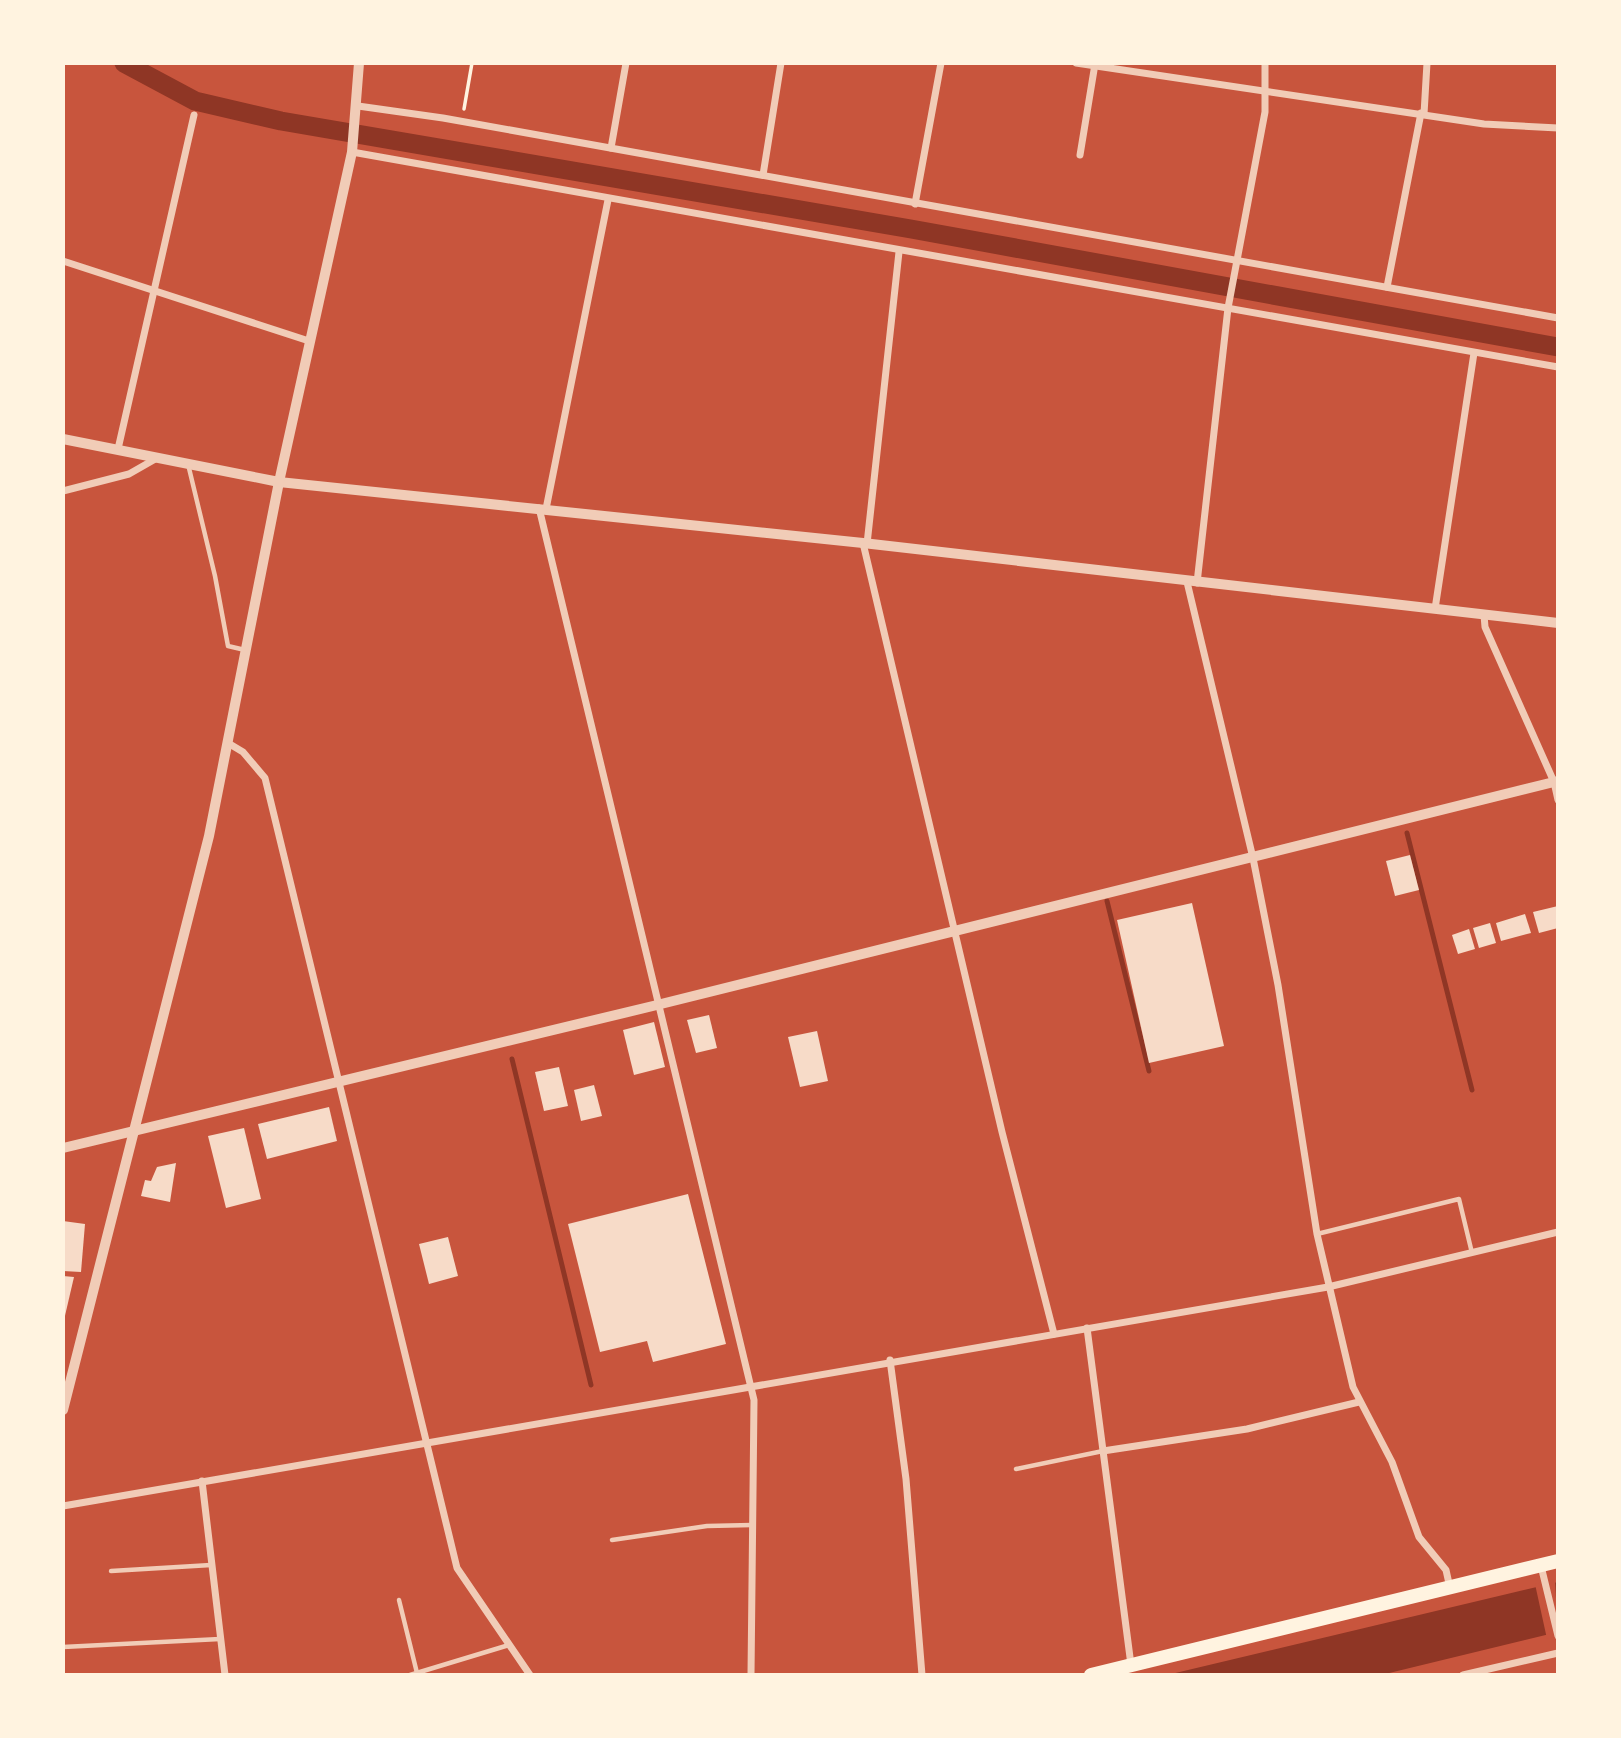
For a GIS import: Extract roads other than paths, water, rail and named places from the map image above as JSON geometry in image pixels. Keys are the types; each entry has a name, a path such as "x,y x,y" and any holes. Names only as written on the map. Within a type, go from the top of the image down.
{"main road":[{"path":"1091,1675 1558,1562"}],"street":[{"path":"63,1410 209,836 279,482 352,152 358,106 359,63"},
{"path":"611,148 626,63"},
{"path":"763,175 781,63"},
{"path":"915,204 941,63"},
{"path":"1076,63 1484,124 1558,128"},
{"path":"1265,63 1267,91 1228,308 1192,583 1254,858 1328,1287 1359,1402 1392,1462 1419,1537 1446,1570 1450,1588"},
{"path":"1387,287 1423,113 1427,63"},
{"path":"1080,155 1095,65"},
{"path":"358,106 611,148 1558,318"},
{"path":"118,449 194,116"},
{"path":"352,152 608,200 1558,368"},
{"path":"608,200 543,508 657,1005 754,1400 751,1675"},
{"path":"900,252 865,544 955,931 1054,1334"},
{"path":"63,261 309,341"},
{"path":"1434,608 1474,353"},
{"path":"63,439 187,461 279,482 543,508 1558,623"},
{"path":"63,491 129,474 158,457"},
{"path":"1484,615 1485,627 1556,782 1558,800"},
{"path":"228,743 243,752 265,778 457,1568 530,1675"},
{"path":"63,1148 657,1005 1556,782"},
{"path":"63,1506 751,1387 890,1360 1328,1287 1558,1232"},
{"path":"1087,1328 1131,1665"},
{"path":"890,1360 906,1479 922,1675"},
{"path":"1103,1451 1247,1429 1359,1402"},
{"path":"202,1481 225,1675"},
{"path":"1542,1566 1558,1636"},
{"path":"1464,1675 1558,1653"}],"lane":[{"path":"187,461 215,576 228,646 246,650"},
{"path":"1317,1234 1459,1199 1472,1254"},
{"path":"1016,1469 1103,1451"},
{"path":"612,1540 707,1526 752,1525"},
{"path":"111,1571 212,1565"},
{"path":"399,1600 417,1673"},
{"path":"63,1647 221,1639"},
{"path":"410,1675 509,1645"}],"waterway":[{"path":"124,63 195,101 281,121 911,229 1558,347"},
{"path":"1407,833 1472,1090"},
{"path":"1107,901 1149,1071"},
{"path":"512,1059 591,1385"}]}
